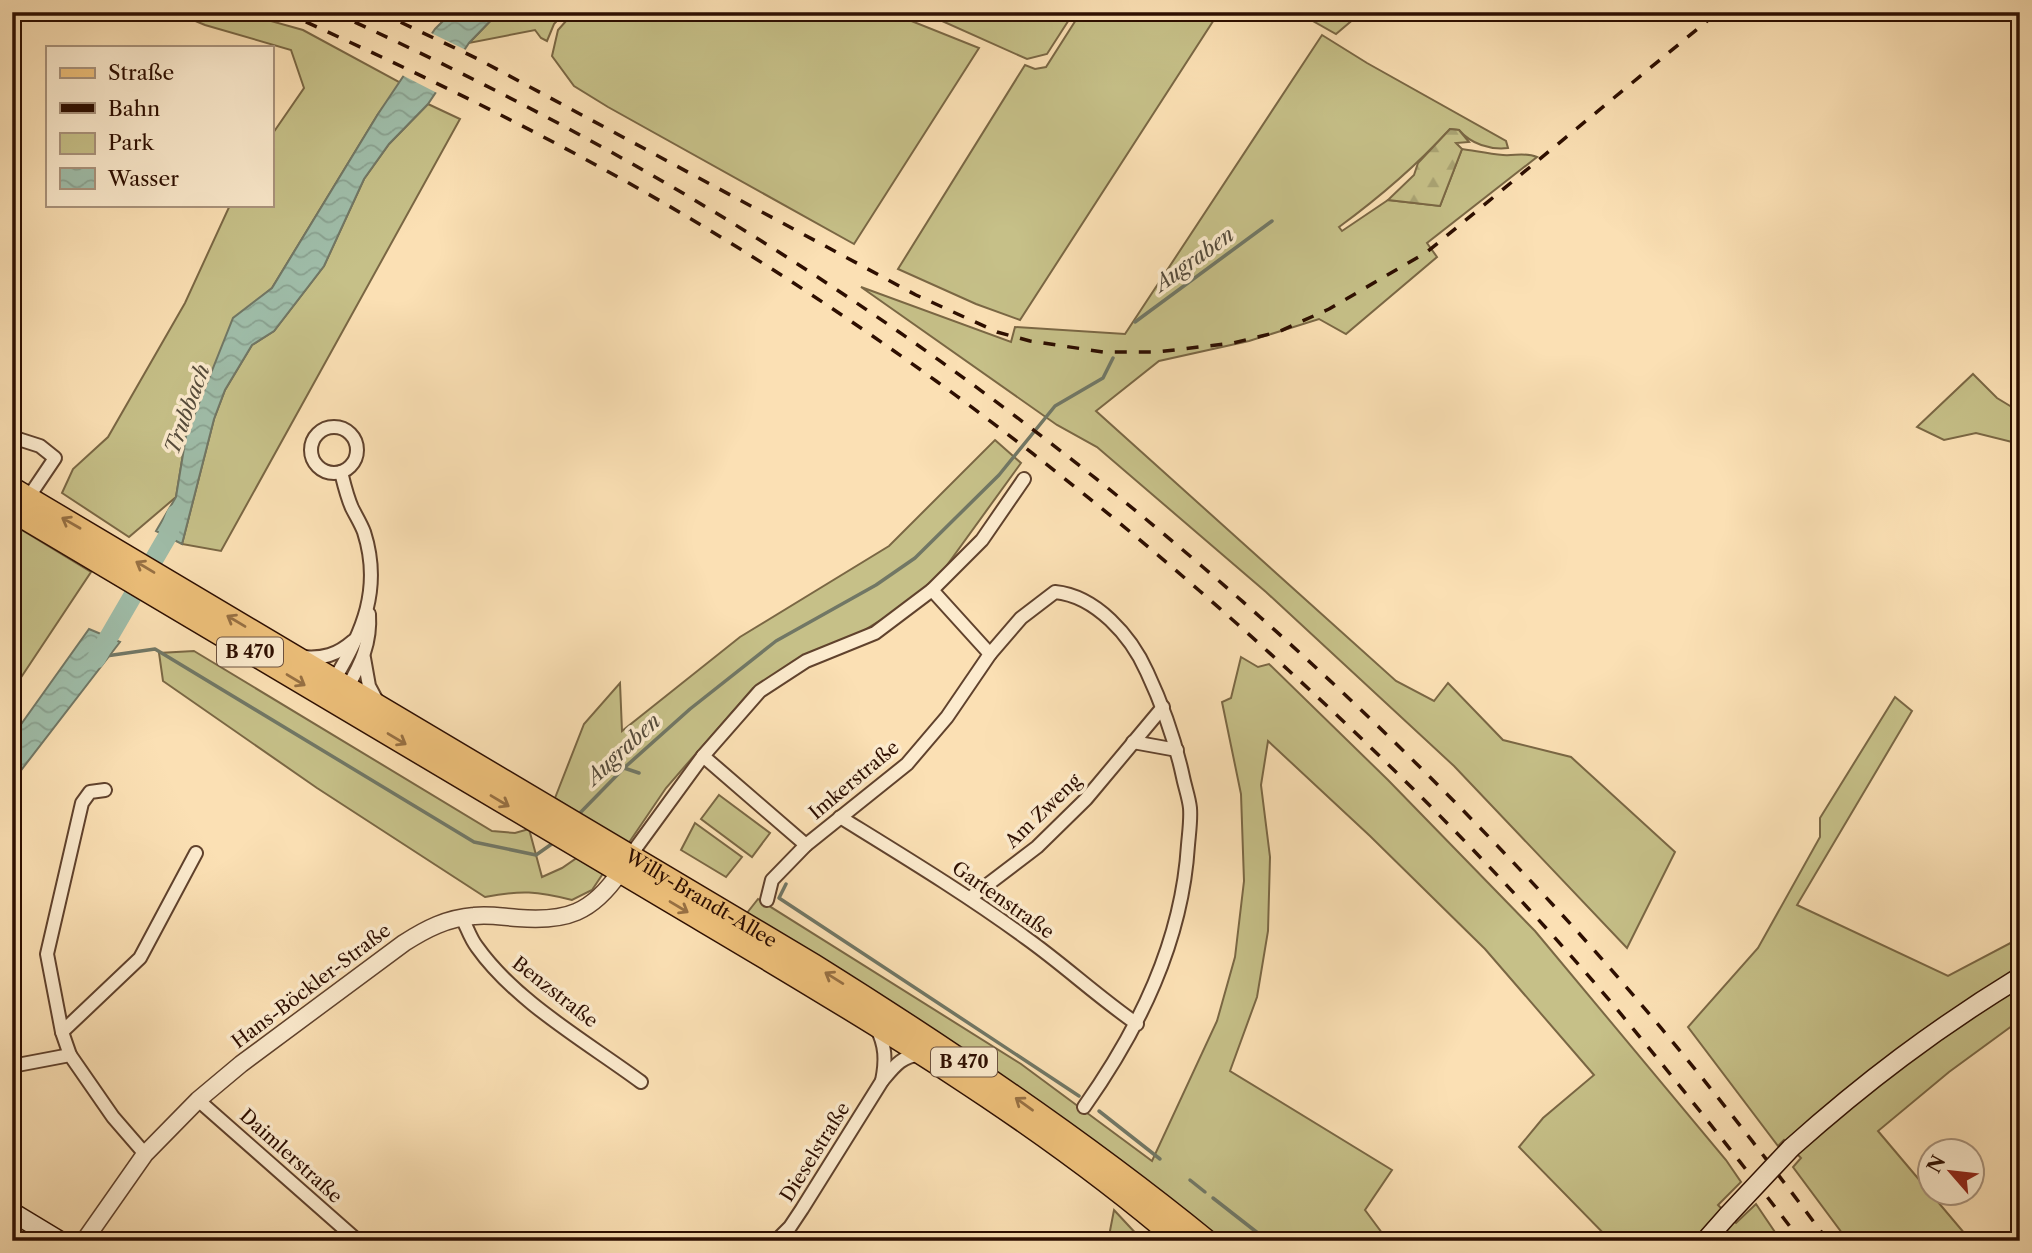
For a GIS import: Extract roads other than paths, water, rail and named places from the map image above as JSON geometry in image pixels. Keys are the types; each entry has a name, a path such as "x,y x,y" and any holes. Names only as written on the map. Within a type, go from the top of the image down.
{"main road":[{"name":"B 470","path":"18,503 172,598"},
{"name":"Willy-Brandt-Allee","path":"172,598 294,656 336,692 384,710 542,814"},
{"name":"Willy-Brandt-Allee","path":"172,598 625,864 1069,1155 1179,1241"},
{"name":"Willy-Brandt-Allee","path":"625,864 814,965 919,1031 1048,1121 1207,1241"},
{"path":"1705,1241 1791,1148 1848,1097 1952,1019 2020,977"},
{"path":"12,1212 60,1241"},
{"path":"1711,1241 1724,1219"}],"street":[{"path":"12,437 40,446 55,458 18,503"},
{"path":"341,472 350,505 366,537 372,572 370,624 364,659 369,686 384,710"},
{"path":"625,864 703,756 761,691 806,661 875,633 932,590 982,540 1024,479"},
{"path":"932,590 990,654"},
{"name":"Imkerstraße","path":"767,900 772,880 806,845 907,764 947,717 990,654 1021,618 1055,592 1069,593 1104,614 1126,638 1143,663 1163,706 1177,750 1190,808 1186,879 1162,967 1137,1024 1116,1062 1084,1107"},
{"path":"336,692 369,607"},
{"path":"294,656 327,656 344,649 356,639"},
{"path":"336,692 364,659"},
{"name":"Am Zweng","path":"970,898 1037,847 1086,799 1163,706"},
{"path":"1133,742 1177,750"},
{"path":"703,756 806,845"},
{"path":"105,790 90,792 82,803 47,954 62,1032 70,1055 113,1117 145,1154"},
{"name":"Gartenstraße","path":"840,817 970,898 1028,939 1137,1024"},
{"path":"62,1032 140,958 196,853"},
{"name":"Hans-Böckler-Straße","path":"84,1241 145,1154 198,1100 241,1064 404,943 431,926 462,918 488,915 542,919 564,917 581,911 607,891 625,864"},
{"name":"Benzstraße","path":"462,918 475,945 495,970 535,1005 641,1082"},
{"name":"Dieselstraße","path":"876,1027 885,1050 882,1081"},
{"path":"12,1066 70,1055"},
{"name":"Dieselstraße","path":"776,1241 802,1209 882,1081 904,1059 910,1055 920,1055"},
{"name":"Daimlerstraße","path":"198,1100 358,1241"},
{"path":"29,1222 36,1241"}],"water":[{"path":"452,12 499,12 469,43 428,104 389,144 364,179 324,266 274,331 252,345 225,390 214,419 182,544 156,531 176,497 186,436 233,318 272,288 378,114 435,29"},
{"path":"89,629 120,642 12,782 12,737"}],"waterway":[{"name":"Augraben","path":"1135,322 1272,221"},
{"name":"Augraben","path":"577,816 624,768 690,709 776,641 876,585 915,558 999,475 1055,406 1103,378 1113,358"},
{"name":"Trubbach","path":"96,659 167,537 176,514"},
{"name":"Augraben","path":"106,656 155,649 474,842 536,855 556,841"},
{"path":"624,768 639,773"},
{"path":"786,884 779,898 1079,1096"},
{"path":"1099,1111 1160,1159"},
{"path":"1190,1180 1205,1192"},
{"path":"1213,1198 1268,1241"}],"railway":[{"path":"284,12 490,110 642,190 691,219 852,322 1007,434 1082,493 1156,553 1299,680 1382,758 1462,839 1541,922 1616,1008 1710,1123 1801,1241"},
{"path":"333,12 469,77 559,124 691,198 810,272 926,351 1038,434 1148,521 1254,612 1358,707 1554,906 1695,1070 1828,1241"},
{"path":"379,12 478,59 916,295 997,332 1030,341 1103,352 1157,352 1233,343 1278,332 1329,309 1427,252 1718,12"}]}
